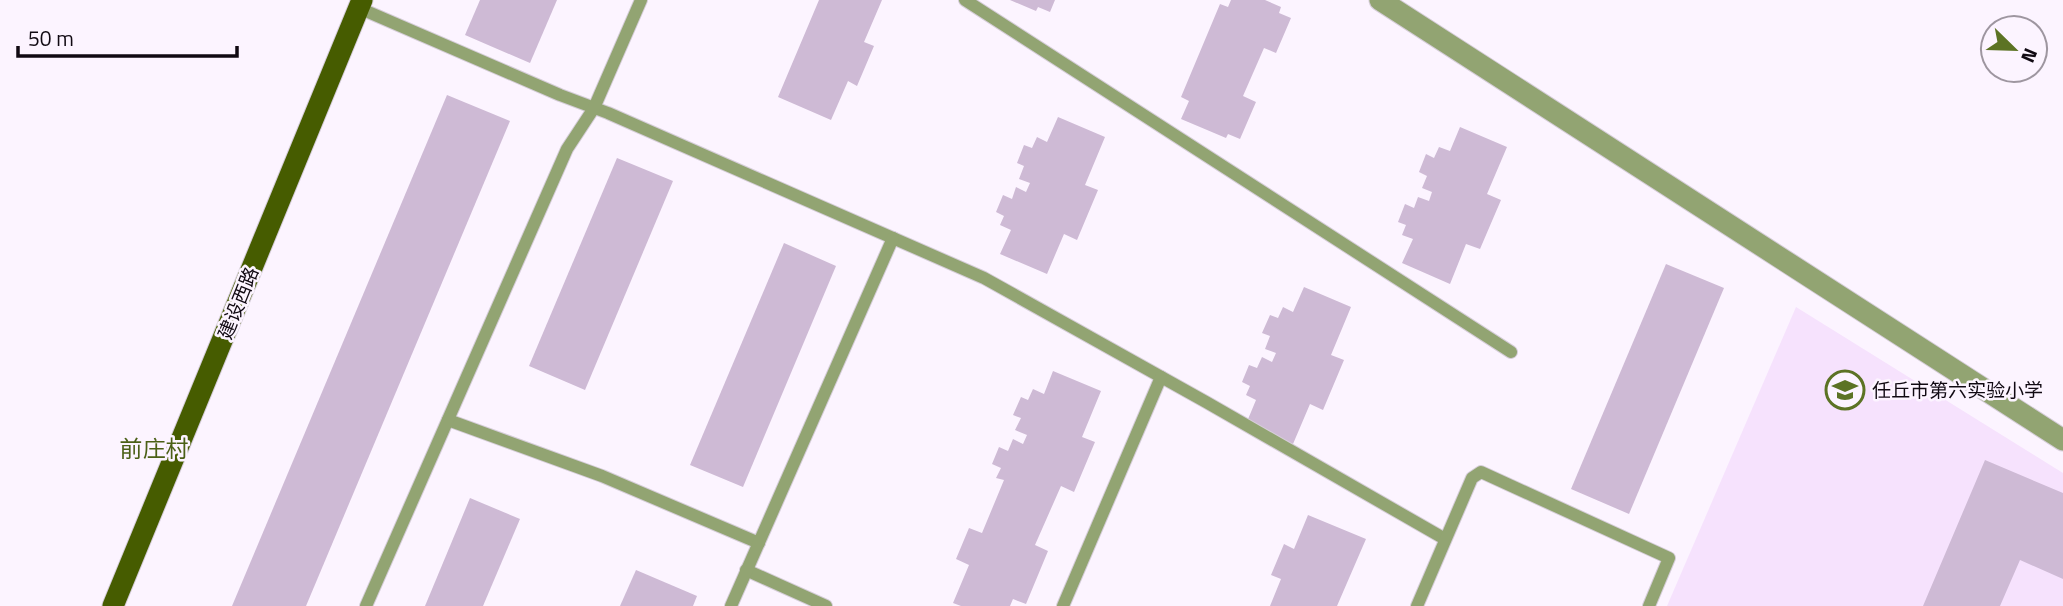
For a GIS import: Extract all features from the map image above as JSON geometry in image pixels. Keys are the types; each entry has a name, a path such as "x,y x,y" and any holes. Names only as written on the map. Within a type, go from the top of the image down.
{"main road":[{"name":"建设西路","path":"113,606 360,4"}],"street":[{"path":"1380,0 2063,440"}],"lane":[{"path":"366,606 567,149 594,108 641,0"},
{"path":"965,0 1511,352"},
{"path":"360,4 984,278 1446,539"},
{"path":"731,606 893,238"},
{"path":"1063,606 1161,377"},
{"path":"448,421 602,476 759,543"},
{"path":"1417,606 1472,478 1481,472 1670,558 1649,606"},
{"path":"746,570 826,606"}],"shaded area":[{"name":"任丘市第六实验小学","path":"1796,307 2063,473 2063,606 1667,606"}],"building":[{"path":"480,0 557,0 530,63 465,35"},
{"path":"819,0 882,0 864,42 874,46 857,86 848,81 831,120 778,97"},
{"path":"1010,0 1055,0 1050,12 1038,7 1036,11"},
{"path":"1231,0 1265,0 1281,7 1279,13 1291,18 1276,53 1264,48 1243,96 1256,102 1240,139 1228,134 1226,138 1181,119 1189,101 1181,97 1220,4 1228,7"},
{"path":"447,95 510,121 306,606 232,606"},
{"path":"1058,117 1105,137 1085,185 1098,190 1077,240 1064,234 1047,274 1000,254 1011,230 1000,225 1004,216 996,212 1003,195 1012,199 1016,187 1026,192 1030,183 1019,179 1024,166 1017,163 1024,145 1032,148 1037,137 1047,142"},
{"path":"1460,127 1507,147 1487,194 1501,200 1480,249 1466,244 1450,284 1402,263 1413,239 1402,235 1406,225 1398,222 1405,204 1414,208 1418,197 1429,201 1432,192 1422,188 1427,176 1419,172 1426,154 1434,158 1439,147 1450,151"},
{"path":"617,158 673,181 585,390 529,366"},
{"path":"784,243 836,266 743,487 690,465"},
{"path":"1666,264 1724,288 1629,514 1571,489"},
{"path":"1304,287 1351,307 1331,355 1344,360 1323,410 1310,404 1293,444 1246,424 1256,400 1246,395 1250,386 1242,382 1249,365 1257,368 1262,357 1272,362 1276,353 1265,349 1270,336 1262,333 1270,315 1278,318 1283,307 1293,312"},
{"path":"1053,371 1101,391 1082,437 1095,442 1074,492 1061,486 1035,545 1048,551 1026,604 1013,599 1010,606 961,606 953,603 969,565 956,559 969,528 982,533 1004,480 996,478 1001,468 992,464 999,447 1008,451 1013,439 1023,444 1027,435 1015,430 1021,418 1013,415 1021,397 1028,400 1033,389 1044,394"},
{"path":"1985,460 2063,493 2063,579 2020,560 2000,606 1923,606"},
{"path":"470,498 520,519 483,606 425,606"},
{"path":"1308,515 1366,539 1337,606 1270,606 1281,579 1271,575 1284,544 1294,549"},
{"path":"636,570 697,596 693,606 620,606"}],"place":[{"name":"任丘市第六实验小学","path":"1845,390"}],"district":[{"name":"前庄村","path":"154,449"}]}
